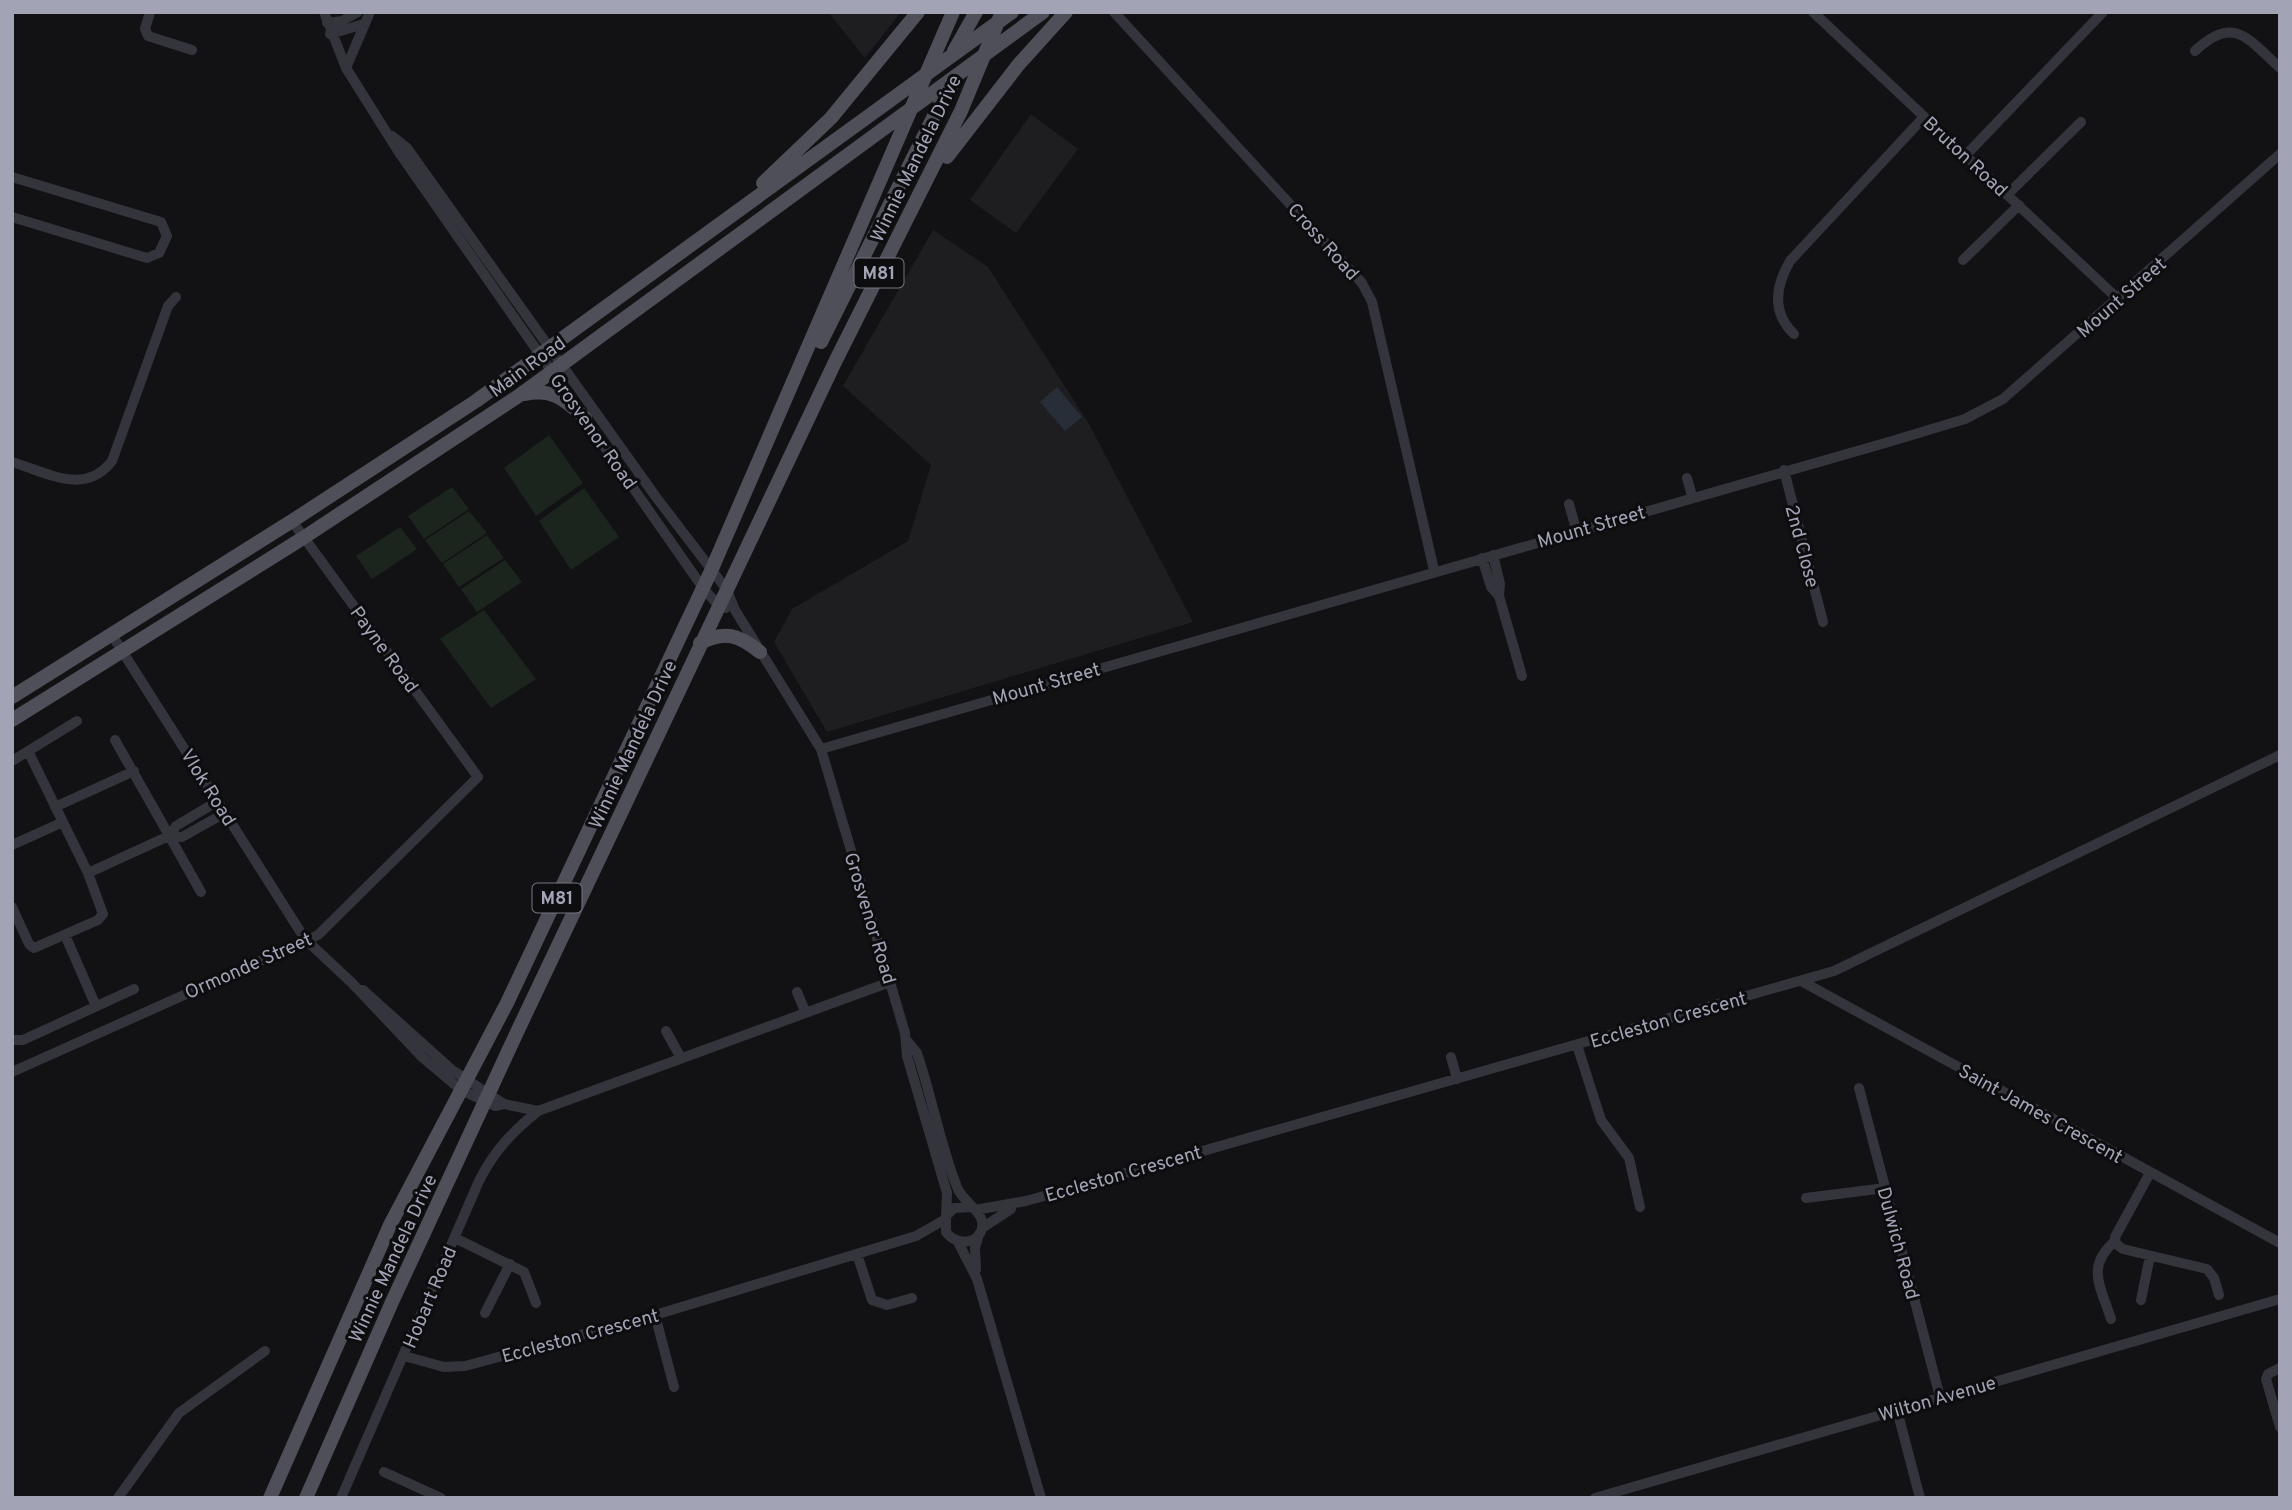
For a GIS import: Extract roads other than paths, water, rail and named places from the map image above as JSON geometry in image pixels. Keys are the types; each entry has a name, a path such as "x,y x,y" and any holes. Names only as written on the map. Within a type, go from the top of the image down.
{"main road":[{"path":"729,216 831,118 918,12"},
{"name":"Winnie Mandela Drive","path":"270,1498 390,1225 541,933 711,571 953,12"},
{"path":"912,107 949,58 976,12"},
{"name":"Main Road","path":"12,697 292,521 476,401 925,77 1000,18 1013,12"},
{"name":"Main Road","path":"12,720 303,538 520,395 820,178 1043,12"},
{"path":"924,187 982,109 1066,12"},
{"path":"785,405 844,300 941,102 1000,18"},
{"name":"Winnie Mandela Drive","path":"306,1498 392,1302 700,643 835,360 924,187 987,54 1000,18"},
{"path":"520,395 541,391 557,395 584,418"},
{"path":"700,643 716,635 731,635 760,652"}],"street":[{"path":"150,12 146,34 192,50"},
{"path":"327,23 342,21 358,12"},
{"path":"346,68 370,12"},
{"name":"Cross Road","path":"1114,12 1362,283 1372,302 1434,570"},
{"path":"1966,155 2103,12"},
{"name":"Bruton Road","path":"1816,13 2119,300"},
{"path":"327,23 364,24"},
{"name":"Grosvenor Road","path":"327,23 346,68 392,136 407,148 557,368 727,590 735,610 821,749 908,1042 920,1062 956,1186 973,1208"},
{"path":"2195,51 2211,36 2228,30 2243,35 2280,68"},
{"path":"1794,334 1780,318 1777,309 1781,282 1790,261 1924,117"},
{"path":"2008,194 2081,122"},
{"name":"Mount Street","path":"821,749 1576,529 1928,430 1995,406 2119,300 2280,154"},
{"path":"12,177 161,222 167,236 159,253 147,258 12,217"},
{"path":"1963,260 2018,205"},
{"path":"12,462 70,480 90,480 103,472 112,461 168,306 176,297"},
{"name":"Grosvenor Road","path":"557,368 584,418 703,588 719,606"},
{"name":"2nd Close","path":"1784,470 1823,622"},
{"path":"1687,478 1692,496"},
{"path":"1569,504 1576,529"},
{"name":"Payne Road","path":"292,521 478,777"},
{"path":"1488,556 1500,584 1499,596 1522,676"},
{"path":"719,606 735,610"},
{"name":"Vlok Road","path":"112,635 305,939 352,983 422,1057 464,1085"},
{"path":"12,761 77,721"},
{"path":"115,740 201,892"},
{"path":"12,908 32,947 39,947 99,920 103,914 88,873 28,751"},
{"name":"Eccleston Crescent","path":"973,1208 1026,1201 1803,982 1869,954 2280,755"},
{"path":"55,807 134,771"},
{"name":"Ormonde Street","path":"12,1072 322,932 478,777"},
{"path":"88,873 171,835 176,827 218,801"},
{"path":"171,835 182,837 225,813"},
{"path":"12,845 63,822"},
{"path":"65,935 96,1006"},
{"name":"Hobart Road","path":"341,1498 495,1151 538,1111 890,982"},
{"name":"Saint James Crescent","path":"1803,982 2280,1243"},
{"path":"12,1040 23,1040 134,989"},
{"path":"797,992 805,1011"},
{"path":"666,1031 681,1058"},
{"name":"Grosvenor Road","path":"908,1042 907,1056 947,1193 945,1218"},
{"path":"1577,1045 1601,1120 1629,1158 1640,1207"},
{"path":"1451,1057 1457,1079"},
{"path":"464,1085 488,1098 495,1106 504,1104 538,1111"},
{"name":"Dulwich Road","path":"1859,1088 1940,1397"},
{"path":"2111,1319 2095,1276 2103,1253 2115,1241 2150,1173"},
{"path":"1806,1198 1885,1188"},
{"name":"Eccleston Crescent","path":"981,1230 1026,1201"},
{"path":"977,1279 953,1240 945,1218 954,1208 973,1208 981,1230 975,1248 977,1279 1041,1498"},
{"name":"Eccleston Crescent","path":"404,1356 444,1367 465,1366 655,1315 916,1236 945,1218"},
{"path":"953,1240 975,1239 981,1230"},
{"name":"Eccleston Crescent","path":"916,1236 953,1240"},
{"path":"455,1238 526,1273 536,1303"},
{"path":"2115,1241 2123,1249 2207,1269 2212,1272 2219,1295"},
{"path":"857,1254 872,1300 887,1305 912,1298"},
{"path":"2141,1300 2150,1256"},
{"path":"485,1313 510,1264"},
{"name":"Wilton Avenue","path":"1595,1498 2280,1299"},
{"path":"655,1315 674,1387"},
{"path":"118,1498 180,1413 265,1352"},
{"path":"2280,1368 2273,1370 2266,1379 2280,1427"},
{"path":"1897,1410 1920,1498"},
{"path":"384,1472 442,1498"}]}
